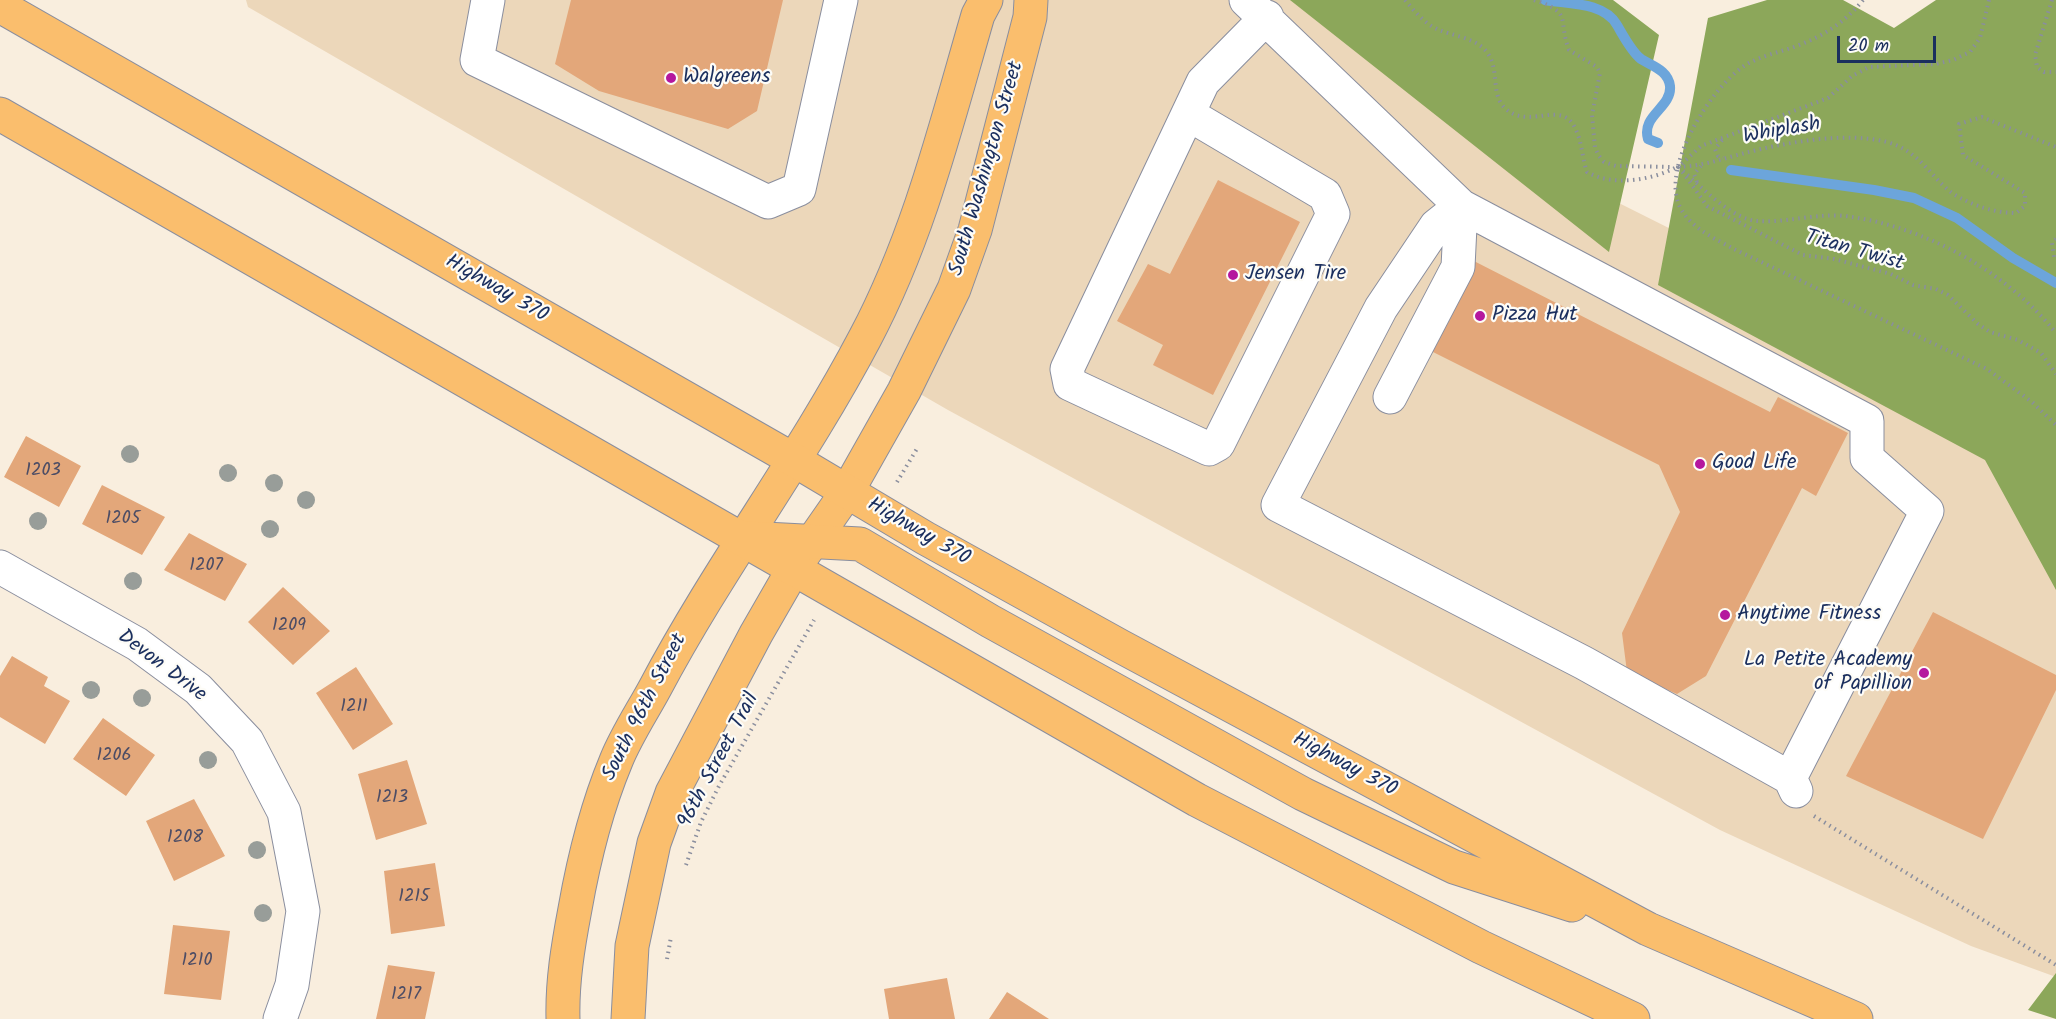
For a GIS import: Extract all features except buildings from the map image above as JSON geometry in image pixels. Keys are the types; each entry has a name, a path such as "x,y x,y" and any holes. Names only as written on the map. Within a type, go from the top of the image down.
{"main road":[{"path":"794,460 866,337 898,268 922,207 978,15 986,0"},
{"name":"South Washington Street","path":"847,492 904,391 954,289 978,219 1030,16 1031,0"},
{"name":"Highway 370","path":"0,6 794,460 925,538 1120,646 1648,929 1856,1019"},
{"path":"0,114 1197,800 1481,947 1634,1019"},
{"name":"South 96th Street","path":"563,1019 563,996 581,871 602,797 617,759 689,623 741,538 794,460"},
{"path":"628,1019 632,946 654,843 672,793 712,713 794,568 847,492"},
{"path":"741,538 860,544 990,621 1303,794 1454,867 1648,929"}],"street":[{"path":"488,0 477,60 768,202 799,189 841,0"},
{"path":"1188,114 1325,195 1333,214 1218,444 1209,449 1070,384 1067,369 1203,82 1257,9 1461,206 1867,421 1867,458 1927,512 1793,785 1584,663 1278,505 1381,308 1436,226 1461,206"},
{"path":"1390,397 1458,267 1461,206"},
{"name":"Devon Drive","path":"0,567 137,644 198,689 247,741 284,812 303,911 292,985 280,1019"}],"path":[{"path":"1405,0 1418,15 1437,29 1481,46 1491,58 1496,70 1499,101 1506,109 1528,119 1556,113 1567,117 1575,128 1587,172 1598,178 1615,180 1644,178 1678,166"},
{"path":"1534,0 1553,6 1558,11 1564,21 1569,51 1597,67 1600,73 1592,115 1595,148 1604,162 1616,166 1678,166"},
{"path":"1863,0 1839,24 1804,43 1767,55 1744,66 1724,83 1708,104 1689,138 1678,166 1675,184 1679,204 1687,218 1701,231 1987,369 2032,402 2056,425"},
{"name":"Whiplash","path":"1678,166 1701,146 1828,98 1852,76 1869,67 1936,64 1953,60 1970,52 1980,38 1989,0"},
{"path":"2052,0 2035,55 2037,67 2044,72 2056,72"},
{"name":"Whiplash","path":"1678,166 1702,166 1725,159 1832,138 1887,142 1920,158 1954,194 1995,213 2016,213 2025,206 2025,193 1963,155 1959,124 1982,117 2056,147"},
{"path":"1725,137 1715,149 1718,156 1725,159"},
{"name":"Titan Twist","path":"1678,166 1725,207 1756,222 1843,216 1873,222 1962,254 1992,272 2042,315 2056,333"},
{"name":"Titan Twist","path":"1678,166 1707,206 1803,255 1834,259 1891,274 1913,285 1936,289 1948,295 1990,332 2018,340 2041,353 2056,374"},
{"path":"1699,185 1694,174 1702,166"},
{"path":"2056,239 2052,243 2056,257"},
{"name":"96th Street Trail","path":"684,873 701,822 719,786 808,630"},
{"path":"1793,785 1807,809 1821,822 2056,965"},
{"path":"667,963 672,932"}],"shaded area":[{"path":"246,0 1368,0 1561,174 2010,399 2056,452 2056,977 1971,946 1720,830 948,410 248,7"}],"green space":[{"path":"1290,0 1613,0 1659,35 1609,252"},
{"path":"1767,0 1843,0 1894,28 1936,0 2056,0 2056,590 1985,460 1658,285 1708,18"},
{"path":"2056,973 2056,1019 2028,1010"}],"waterway":[{"path":"1545,0 1585,5 1604,12 1611,17 1637,56 1666,76 1670,86 1669,94 1652,117 1647,131 1648,139 1658,143"},
{"path":"1731,170 1874,190 1914,198 1957,218 2013,258 2056,283"}],"place":[{"name":"Walgreens","path":"671,78"},
{"name":"Jensen Tire","path":"1233,275"},
{"name":"Pizza Hut","path":"1480,316"},
{"name":"Good Life","path":"1700,464"},
{"name":"Anytime Fitness","path":"1725,615"},
{"name":"La Petite Academy of Papillion","path":"1924,673"}]}
